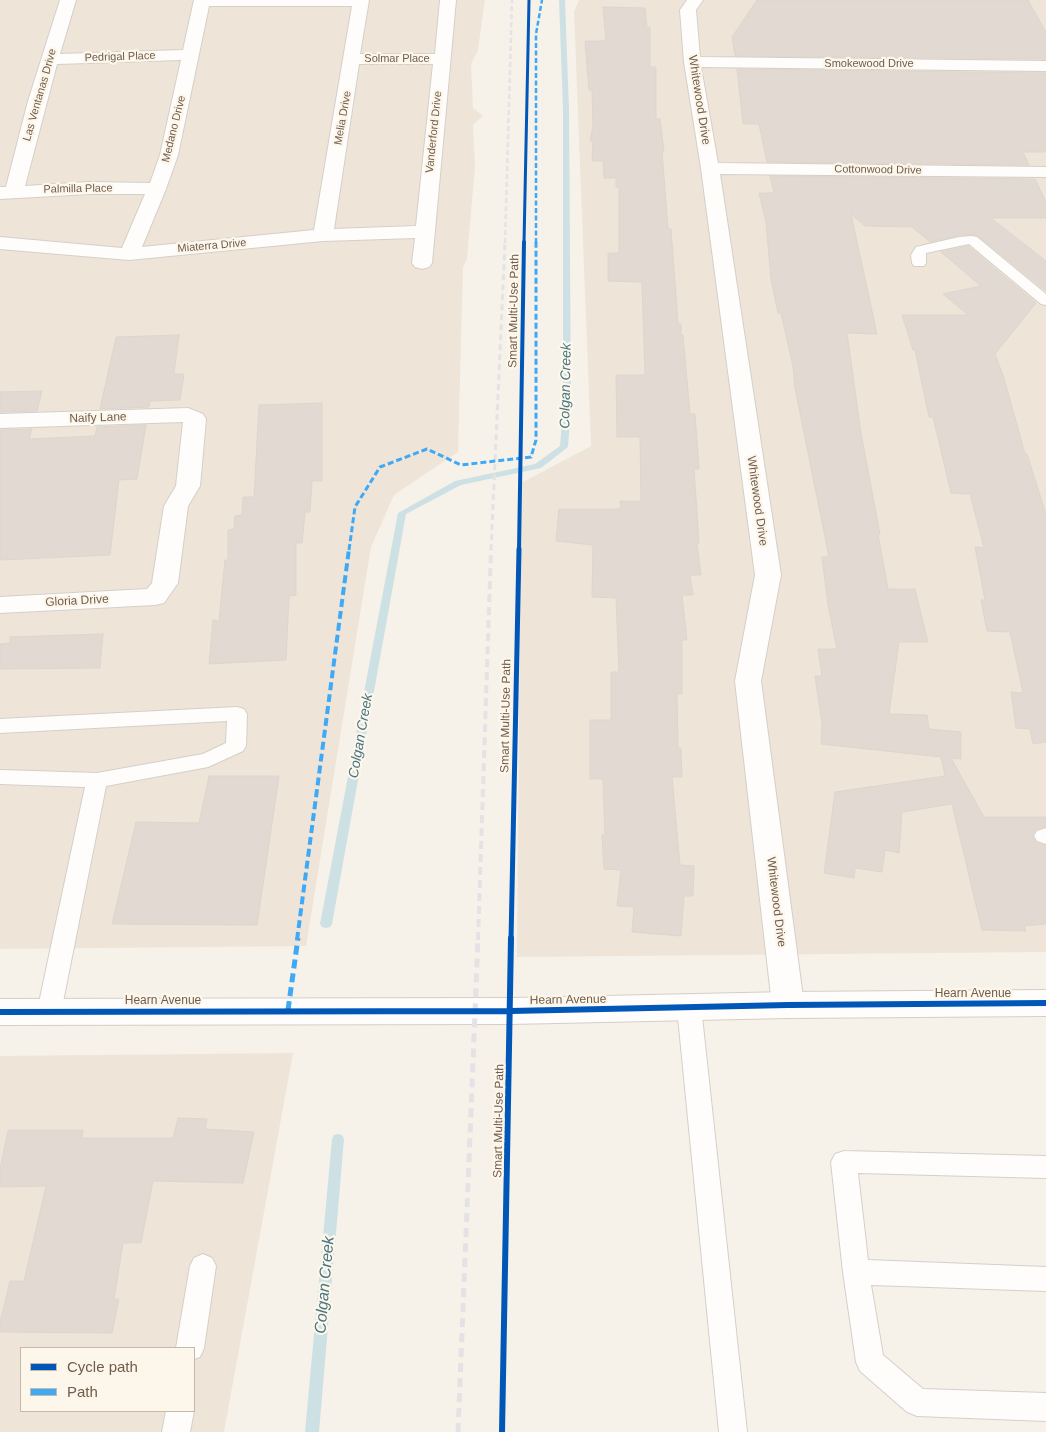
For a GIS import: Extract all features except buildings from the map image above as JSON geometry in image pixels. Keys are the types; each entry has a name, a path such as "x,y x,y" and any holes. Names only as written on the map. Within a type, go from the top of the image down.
{"street":[{"name":"Las Ventanas Drive","path":"7,192 68,0"},
{"path":"202,0 361,1"},
{"name":"Medano Drive","path":"129,254 157,189 169,155 202,0"},
{"name":"Vanderford Drive","path":"422,263 448,0"},
{"name":"Whitewood Drive","path":"695,0 688,10 692,62 710,168 768,575 748,682 788,1005"},
{"name":"Melia Drive","path":"323,235 361,1"},
{"name":"Pedrigal Place","path":"50,59 191,55"},
{"name":"Solmar Place","path":"353,59 442,59"},
{"name":"Smokewood Drive","path":"692,62 1046,66"},
{"name":"Cottonwood Drive","path":"710,168 1046,172"},
{"name":"Palmilla Place","path":"7,192 89,188 157,189"},
{"name":"Miaterra Drive","path":"0,243 129,254 323,235 424,232"},
{"name":"Naify Lane","path":"0,422 188,415 194,419 188,486 176,506 166,583 155,597"},
{"name":"Gloria Drive","path":"0,605 155,597"},
{"name":"Hearn Avenue","path":"0,1012 511,1011 788,1005 1046,1003"}],"lane":[{"path":"919,263 918,256 921,250 959,241 972,240 1046,301"},
{"path":"0,726 237,714 236,746 208,760 97,780 0,778"},
{"path":"49,1012 97,780"},
{"path":"689,1007 733,1432"},
{"path":"1046,1167 844,1162 856,1272 870,1362 917,1402 1046,1407"},
{"path":"190,1347 203,1266"},
{"path":"856,1272 1046,1279"},
{"path":"176,1432 180,1412"}],"shaded area":[{"path":"0,0 485,0 478,50 471,64 473,108 483,116 473,125 475,166 467,259 463,267 458,452 394,495 371,547 306,946 0,949"},
{"path":"579,0 1046,0 1046,952 517,957 521,483 591,446 574,12"},
{"path":"293,1053 224,1432 0,1432 0,1056"}],"waterway":[{"name":"Colgan Creek","path":"326,924 402,513 458,483 538,466 564,447 567,407 566,109 562,0"},
{"name":"Colgan Creek","path":"312,1432 338,1139"}],"railway":[{"path":"505,243 512,0"},
{"path":"491,550 505,242"},
{"path":"478,940 491,549"},
{"path":"458,1432 478,938"}],"marked path":[{"path":"288,1010 355,507 380,467 427,449 461,465 531,457 536,440 536,34 542,0"}],"cycle path":[{"name":"Smart Multi-Use Path","path":"502,1432 529,0"},
{"path":"0,1012 511,1011 788,1005 1046,1003"}]}
